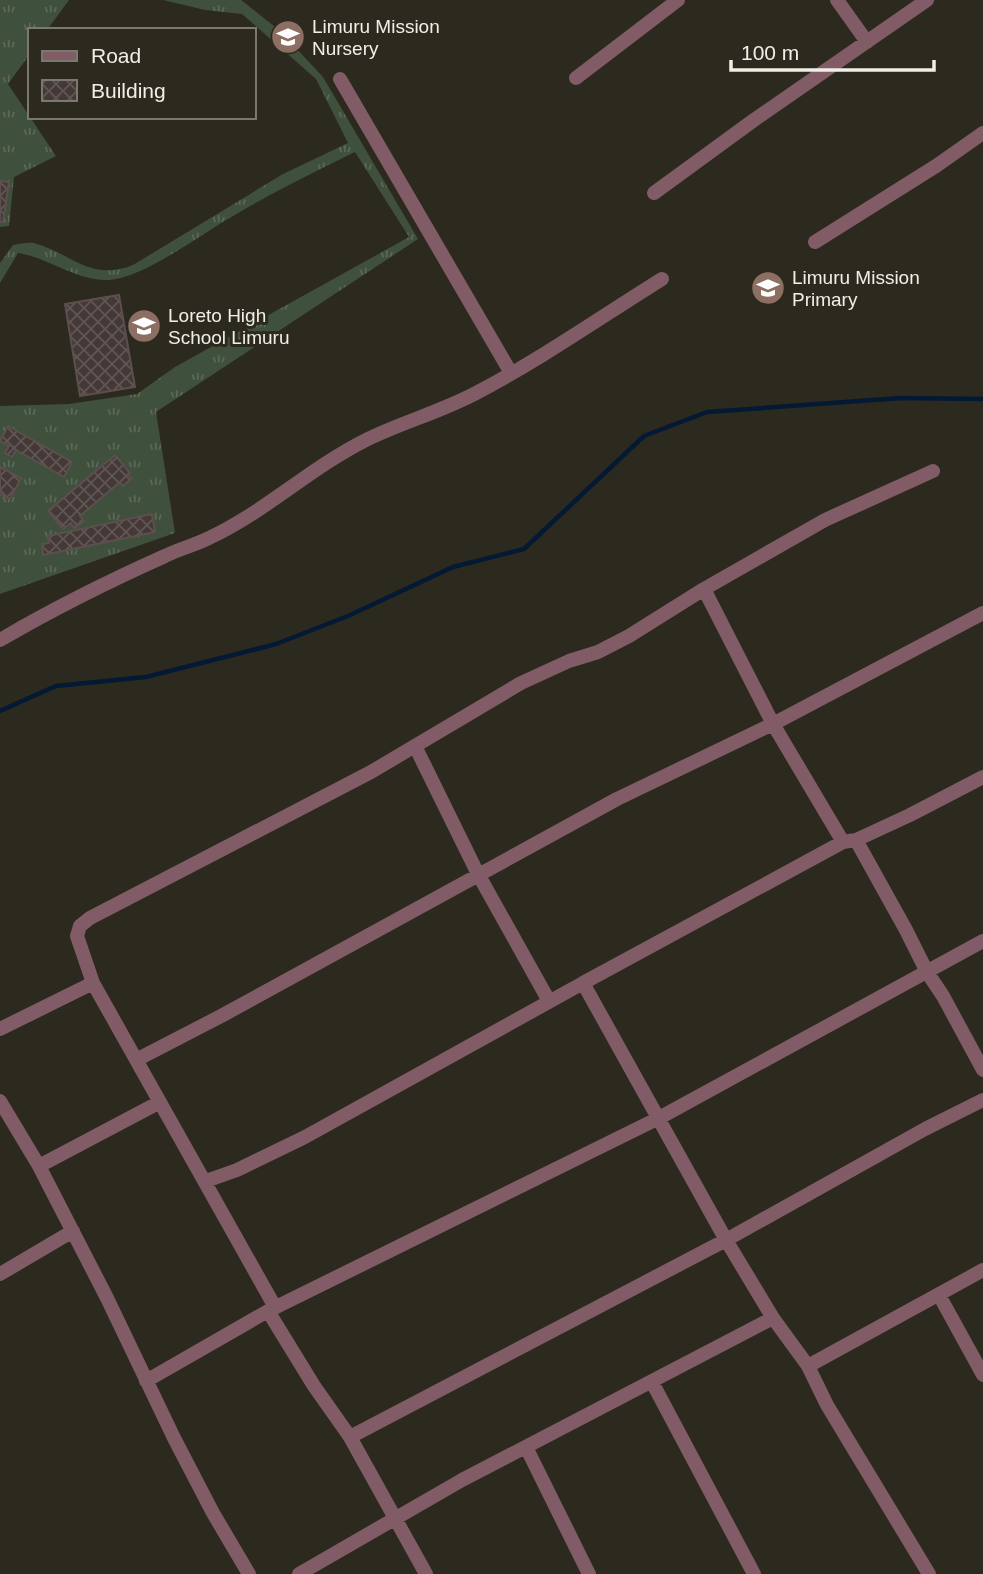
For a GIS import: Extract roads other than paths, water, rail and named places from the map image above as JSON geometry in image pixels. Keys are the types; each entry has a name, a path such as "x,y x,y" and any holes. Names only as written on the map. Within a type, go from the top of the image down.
{"street":[{"path":"576,78 678,0"},
{"path":"837,0 867,41"},
{"path":"654,193 927,0"},
{"path":"340,79 511,373"},
{"path":"815,242 936,166 983,133"},
{"path":"0,640 166,556 211,538 258,511 300,479 366,440 435,413 511,373 662,279"},
{"path":"426,1574 350,1437 314,1386 206,1181 93,983 77,936 80,926 90,918 249,837 415,746 521,683 569,661 598,652 629,636 704,589 825,520 933,471"},
{"path":"704,589 773,724 906,930 983,1070"},
{"path":"138,1059 617,799 773,724 983,613"},
{"path":"415,746 478,874 549,1001"},
{"path":"206,1181 237,1170 305,1137 549,1001 850,841 983,777"},
{"path":"146,1381 272,1309 659,1118 983,941"},
{"path":"0,1030 93,983"},
{"path":"583,983 726,1240 772,1318 808,1366 827,1405 929,1574"},
{"path":"350,1437 726,1240 925,1129 983,1100"},
{"path":"39,1166 160,1102"},
{"path":"2,1110 39,1166 213,1513 249,1574"},
{"path":"0,1274 73,1231"},
{"path":"808,1366 983,1270"},
{"path":"939,1295 983,1375"},
{"path":"299,1574 462,1480 772,1318"},
{"path":"652,1382 754,1574"},
{"path":"526,1447 589,1574"}],"waterway":[{"path":"0,711 56,686 146,677 276,644 348,616 453,567 524,549 644,436 707,412 901,398 983,399"}],"place":[{"name":"Limuru Mission Nursery","path":"288,37"},
{"name":"Limuru Mission Primary","path":"768,288"},
{"name":"Loreto High School Limuru","path":"144,326"}]}
